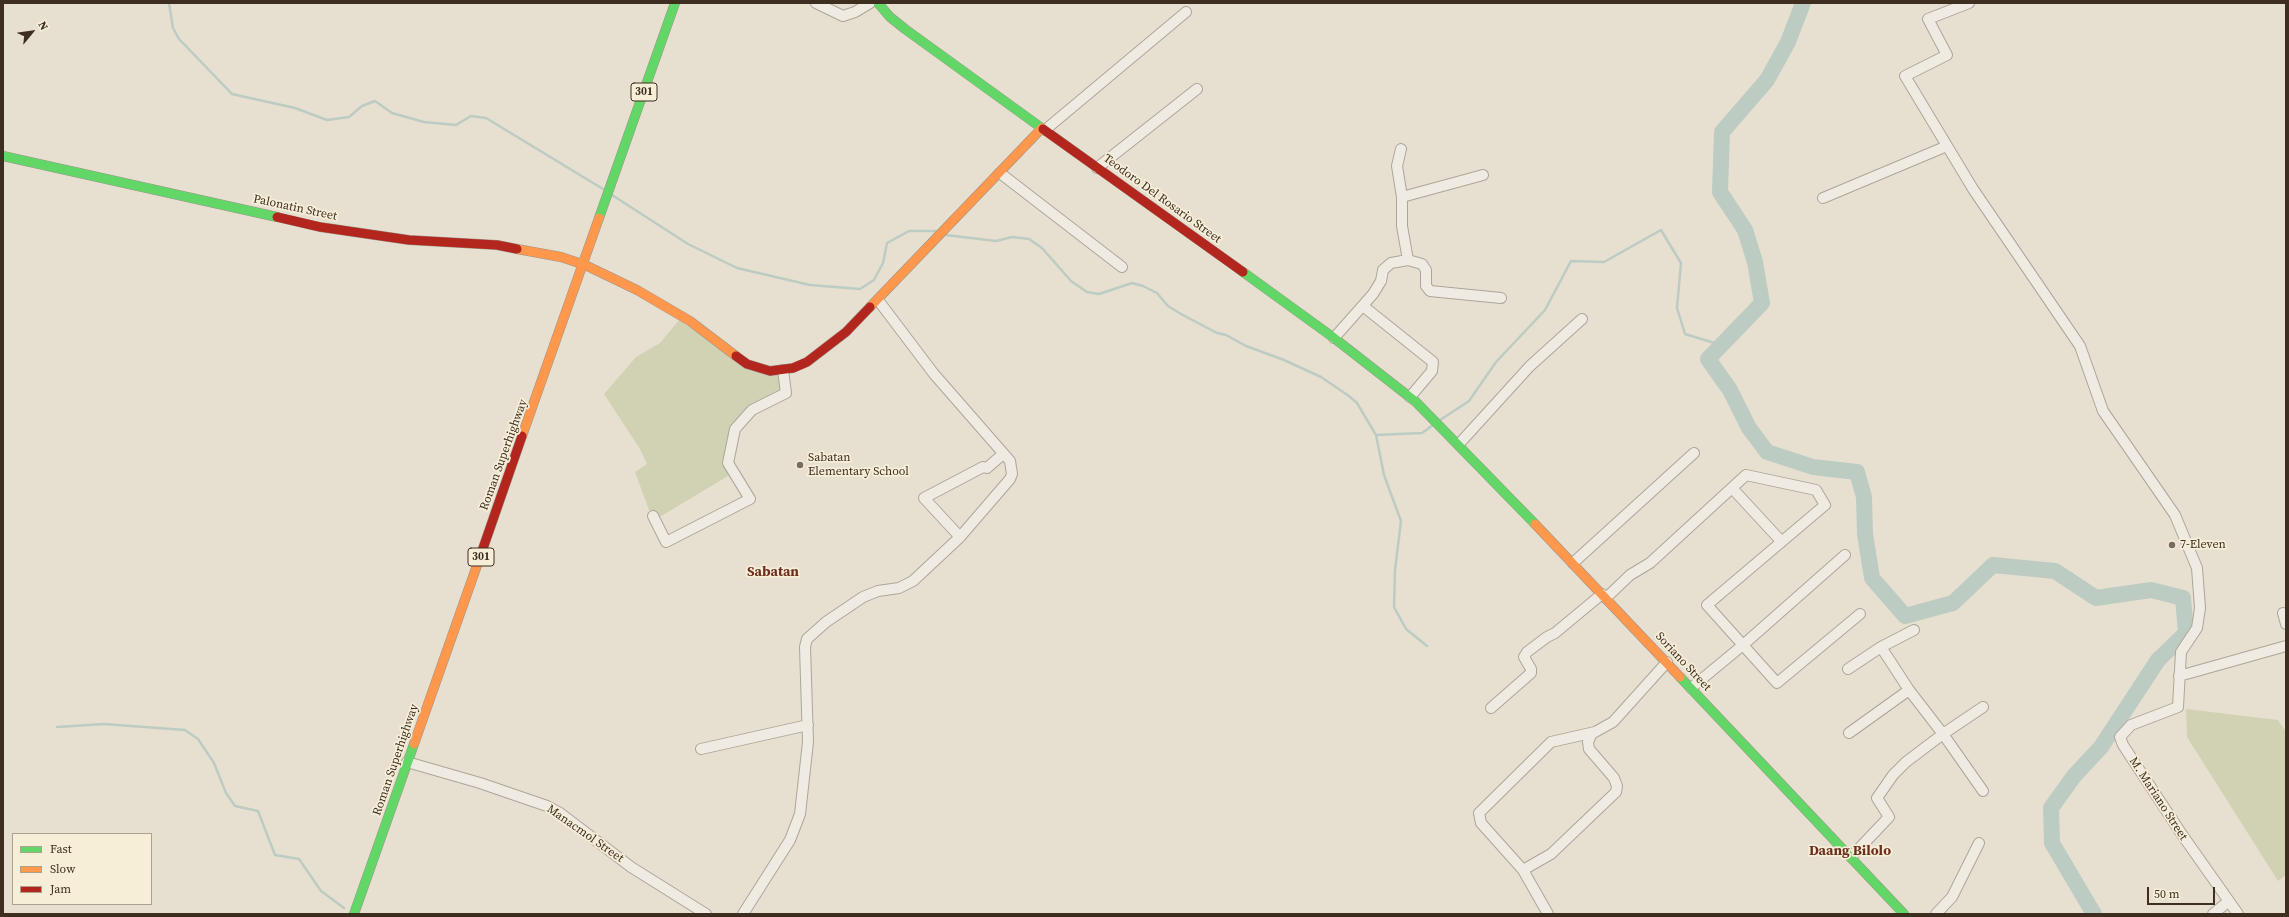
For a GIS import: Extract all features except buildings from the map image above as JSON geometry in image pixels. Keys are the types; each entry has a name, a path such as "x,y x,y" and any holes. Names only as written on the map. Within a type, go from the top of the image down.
{"main road":[{"name":"Roman Superhighway","path":"354,914 584,265 675,3"},
{"name":"Teodoro Del Rosario Street","path":"878,3 890,17 905,29 1334,338 1410,397 1443,428"},
{"path":"783,370 807,362 817,356 878,300 938,236 1043,129"},
{"name":"Palonatin Street","path":"3,156 177,197 320,227 409,240 515,247 584,265 637,290 690,321 747,364 770,371 783,370"},
{"name":"Soriano Street","path":"1443,428 1573,563 1904,914"}],"street":[{"path":"816,3 843,16 855,12 870,3"},
{"path":"1969,3 1928,19 1947,55 1905,76 1973,189 2080,346 2103,410 2175,515 2197,568 2200,608 2197,628 2181,652 2180,676 2286,646"},
{"path":"1043,129 1186,12"},
{"path":"1097,168 1197,89"},
{"path":"1823,198 1948,146"},
{"path":"1401,149 1397,166 1402,197 1402,226 1408,260"},
{"path":"1000,172 1122,267"},
{"path":"1402,197 1483,175"},
{"path":"1334,338 1376,290 1386,266 1408,260 1424,265 1426,270 1426,286 1430,291 1501,298"},
{"path":"742,914 776,865 798,823 803,798 808,725 805,647 807,639 826,622 863,597 878,591 905,586 913,581 960,537 1011,477 1011,464 934,374 878,300"},
{"path":"1363,306 1433,362 1433,370 1410,397"},
{"path":"1459,444 1530,366 1582,318"},
{"path":"653,516 666,542 750,499 728,463 735,430 752,410 786,393 783,370"},
{"path":"1573,563 1694,452"},
{"path":"960,537 924,498 983,467 987,468 1003,454"},
{"path":"1491,708 1531,673 1531,669 1524,657 1527,652 1555,633 1630,575 1650,563 1746,475 1816,490 1825,505 1707,605 1777,683 1860,614"},
{"path":"1732,488 1781,541"},
{"path":"1691,688 1743,645 1845,555"},
{"path":"2283,613 2286,624"},
{"path":"1848,669 1881,647 1914,630"},
{"path":"1881,647 1909,690 1943,734 1983,791"},
{"path":"1548,914 1523,870 1481,823 1479,813 1551,742 1560,738 1592,733 1612,722 1666,662"},
{"name":"M. Mariano Street","path":"2180,676 2178,706 2131,725 2120,737 2123,745 2183,836 2238,914"},
{"path":"1849,733 1909,690"},
{"path":"1851,858 1889,817 1877,798 1892,775 1906,762 1943,734 1982,707"},
{"path":"701,749 808,725"},
{"path":"1523,870 1552,854 1616,792 1617,786 1614,778 1589,749 1588,742 1592,733"},
{"name":"Manacmol Street","path":"408,762 480,783 547,806 560,813 631,867 706,914"},
{"path":"1936,914 1952,897 1979,843"},
{"path":"2213,914 2229,901"}],"green space":[{"path":"679,320 718,347 781,373 784,392 732,426 733,473 653,521 635,472 647,464 640,449 604,394 636,357 660,343"},
{"path":"2186,709 2278,720 2286,732 2286,875 2278,881 2187,737"}],"waterway":[{"path":"169,3 173,28 179,39 232,94 295,108 327,120 349,117 362,106 375,101 392,113 424,122 456,125 471,116 486,118 603,189"},
{"path":"1803,3 1788,42 1767,80 1722,132 1720,192 1745,230 1755,262 1762,303 1708,359 1730,390 1749,428 1767,452 1813,467 1857,472 1864,497 1865,534 1872,578 1905,616 1953,603 1993,565 2055,571 2096,598 2151,590 2183,598 2186,633 2158,660 2101,747 2074,776 2051,808 2052,843 2094,914"},
{"path":"612,195 688,244 737,268 810,285 860,289 874,280 883,263 887,243 909,231 936,231"},
{"path":"1440,420 1469,401 1496,362 1545,310 1571,261 1604,262 1661,230 1681,263 1677,308 1685,334 1721,345"},
{"path":"946,235 996,241 1012,237 1029,239 1042,248 1071,281 1087,292 1099,294 1132,283 1143,286 1157,293 1168,306 1181,314 1217,333 1226,335 1246,346 1284,360 1321,377 1349,396 1357,403 1376,435 1384,475 1401,521 1395,570 1394,607 1406,629 1427,646"},
{"path":"1376,435 1422,433 1433,425"},
{"path":"57,727 104,724 185,730 198,739 214,763 226,793 235,806 258,811 275,855 299,859 321,891 344,908"}],"traffic: fast":[{"path":"599,218 675,3"},
{"path":"878,3 890,17 905,29 1043,129"},
{"path":"3,156 277,217"},
{"path":"1243,272 1334,338 1416,402 1535,524"},
{"path":"1680,677 1904,914"},
{"path":"354,914 414,744"}],"traffic: slow":[{"path":"870,307 1042,128"},
{"path":"522,436 599,218"},
{"path":"517,249 561,257 585,265 637,290 690,321 736,356"},
{"path":"1535,524 1680,677"},
{"path":"414,744 481,554"}],"traffic: jam":[{"path":"1043,129 1243,272"},
{"path":"277,217 320,227 409,240 497,245 517,249"},
{"path":"736,356 747,364 770,371 793,368 807,362 846,332 870,307"},
{"path":"481,554 522,436"}],"place":[{"name":"Sabatan Elementary School","path":"800,465"},
{"name":"7-Eleven","path":"2172,545"}],"district":[{"name":"Sabatan","path":"773,572"},
{"name":"Daang Bilolo","path":"1850,851"}]}
